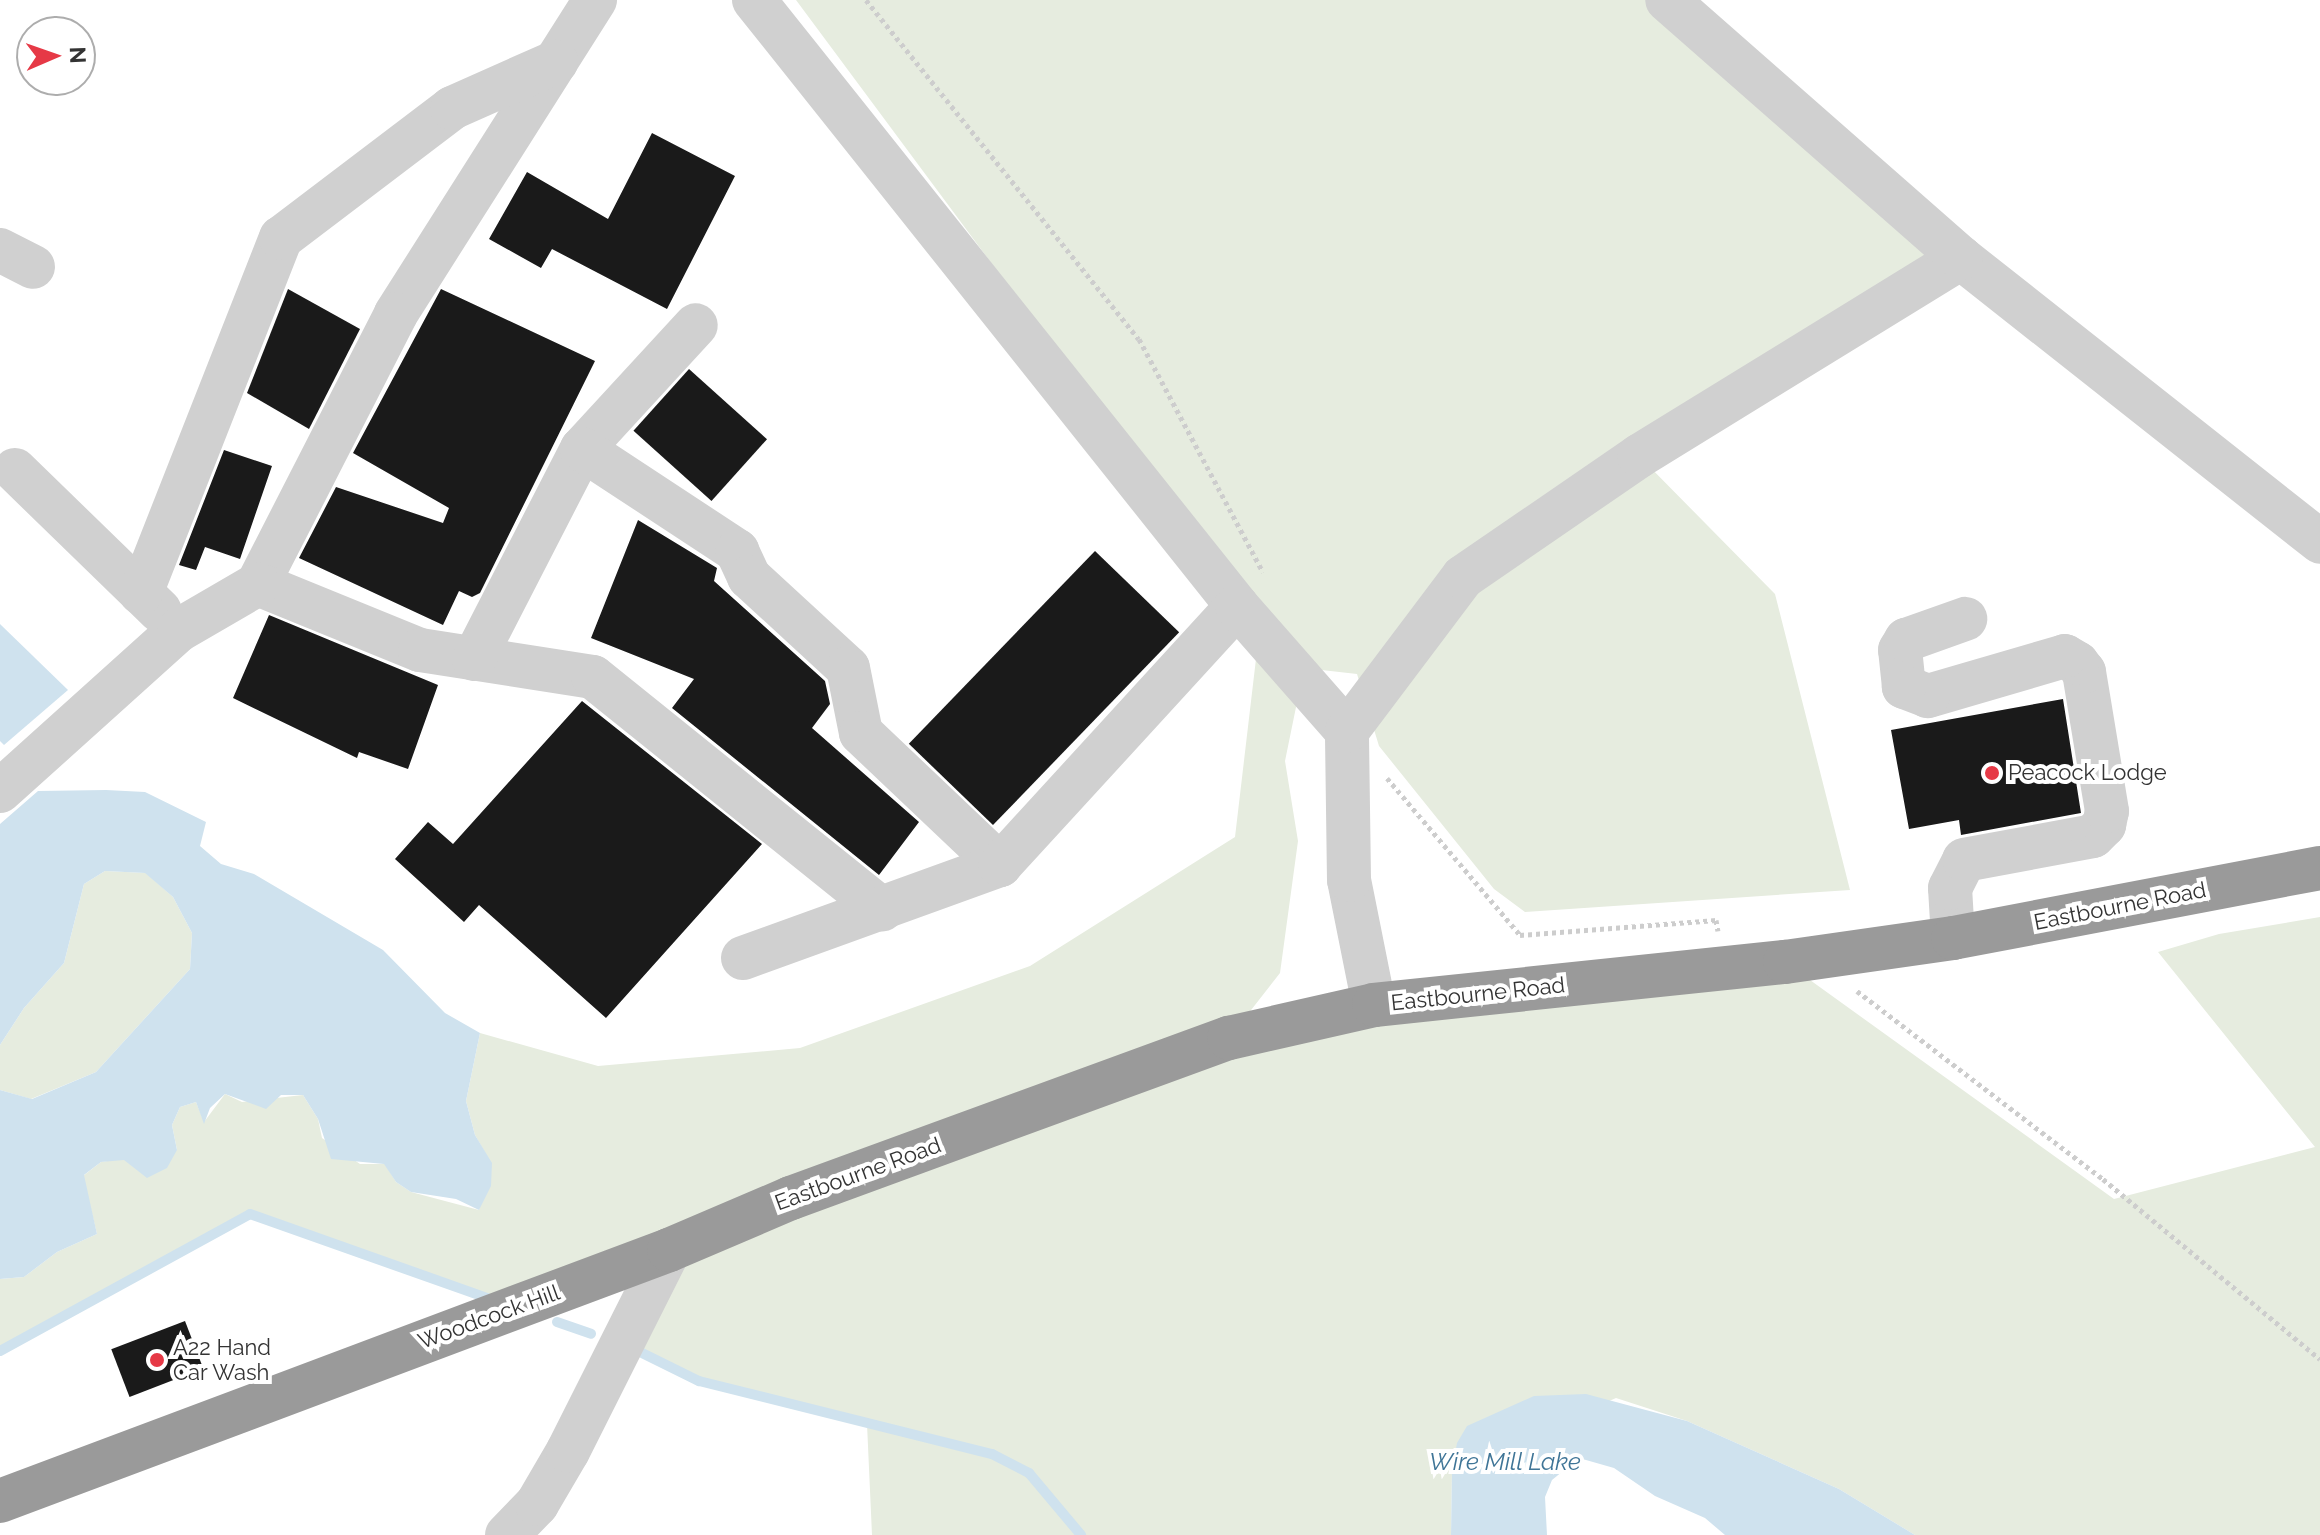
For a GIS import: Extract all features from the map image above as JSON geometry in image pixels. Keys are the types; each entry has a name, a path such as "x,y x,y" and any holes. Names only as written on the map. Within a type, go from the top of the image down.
{"highway":[{"name":"Eastbourne Road","path":"669,1250 791,1198 1229,1038 1374,1005 1814,958 1953,938 2320,868"},
{"name":"Woodcock Hill","path":"0,1501 669,1250"}],"street":[{"path":"0,791 179,630 258,584 396,314 595,0"},
{"path":"754,0 1251,591 1347,731 1349,880 1374,1005"},
{"path":"1667,0 1961,258 2320,542"},
{"path":"141,593 281,238 452,108 556,62"},
{"path":"1347,731 1463,577 1639,456 1961,258"},
{"path":"474,659 582,449 696,325"},
{"path":"582,449 737,551 749,577 848,668 861,733 1000,865"},
{"path":"15,470 179,630"},
{"path":"258,584 420,650 593,677 882,909"},
{"path":"743,958 1000,865 1251,591"},
{"path":"1953,938 1950,888 1964,860 2093,836 2104,825 2107,811 2084,672 2077,663 2065,656 1928,696 1904,687 1900,650 1906,640 1965,619"},
{"path":"507,1535 537,1504 568,1451 669,1250"}],"path":[{"path":"866,0 1139,339 1251,591"},
{"path":"1385,776 1497,908"},
{"path":"1814,958 2103,1179 2320,1359"}],"shaded area":[{"path":"796,0 1683,0 1961,258 1639,456 1775,594 1850,890 1525,912 1494,889 1379,746 1357,674 1304,668 1285,761 1298,841 1280,973 1230,1037 1785,962 2114,1199 2315,1147 2158,952 2219,934 2320,917 2320,1535 1915,1535 1839,1489 1687,1421 1616,1398 1452,1470 1451,1535 872,1535 867,1424 699,1381 640,1352 668,1251 497,1301 250,1214 0,1351 0,1279 24,1277 57,1252 97,1234 83,1176 101,1162 177,1150 172,1125 180,1107 196,1102 204,1122 225,1094 242,1102 303,1095 318,1119 322,1138 360,1164 385,1164 396,1182 411,1192 479,1210 491,1163 475,1135 466,1101 480,1033 598,1066 800,1048 1030,966 1235,837 1260,625"},
{"path":"105,871 146,873 173,897 192,933 190,969 96,1072 31,1099 0,1090 0,1045 24,1008 64,963 84,884"}],"water":[{"path":"0,624 68,690 4,745 0,741"},
{"path":"38,791 145,792 206,822 200,846 221,864 254,874 383,950 445,1013 480,1033 466,1101 475,1135 492,1163 491,1186 479,1210 456,1199 411,1192 396,1182 384,1164 331,1159 318,1119 303,1095 281,1095 266,1109 225,1094 210,1108 204,1124 196,1102 180,1107 172,1125 177,1150 167,1168 147,1178 124,1160 101,1162 84,1175 97,1234 57,1252 24,1277 0,1279 0,1090 32,1099 96,1072 190,969 192,933 173,897 145,873 105,871 84,884 64,963 24,1008 0,1045 0,824"},
{"name":"Wire Mill Lake","path":"1586,1394 1687,1421 1839,1489 1915,1535 1725,1535 1705,1518 1655,1496 1614,1468 1579,1458 1552,1480 1545,1497 1547,1535 1451,1535 1452,1470 1457,1443 1467,1426 1534,1396"}],"building":[{"path":"652,133 735,176 667,309 552,249 541,268 489,239 527,172 608,219"},
{"path":"288,289 360,329 309,429 247,393"},
{"path":"441,289 595,361 480,593 472,597 459,591 443,625 299,558 336,487 443,523 449,508 353,453"},
{"path":"689,369 767,439 711,501 633,431"},
{"path":"224,450 272,466 240,559 205,547 196,570 179,565"},
{"path":"638,520 717,568 714,581 825,681 830,704 812,728 919,822 879,875 672,708 694,679 591,638"},
{"path":"1095,551 1179,632 993,825 909,744"},
{"path":"269,615 438,685 408,769 359,752 357,758 233,698"},
{"name":"Peacock Lodge","path":"2063,699 2081,813 1961,835 1959,820 1909,829 1891,730"},
{"path":"582,701 762,844 606,1018 479,905 464,922 395,859 428,822 453,844"},
{"name":"A22 Hand Car Wash","path":"185,1321 203,1369 130,1397 111,1349"}],"waterway":[{"path":"0,1351 250,1214 496,1301"},
{"path":"557,1322 591,1334"},
{"path":"640,1352 699,1381 992,1454 1029,1473 1081,1535"}],"place":[{"name":"Peacock Lodge","path":"1992,773"},
{"name":"A22 Hand Car Wash","path":"157,1360"}]}
